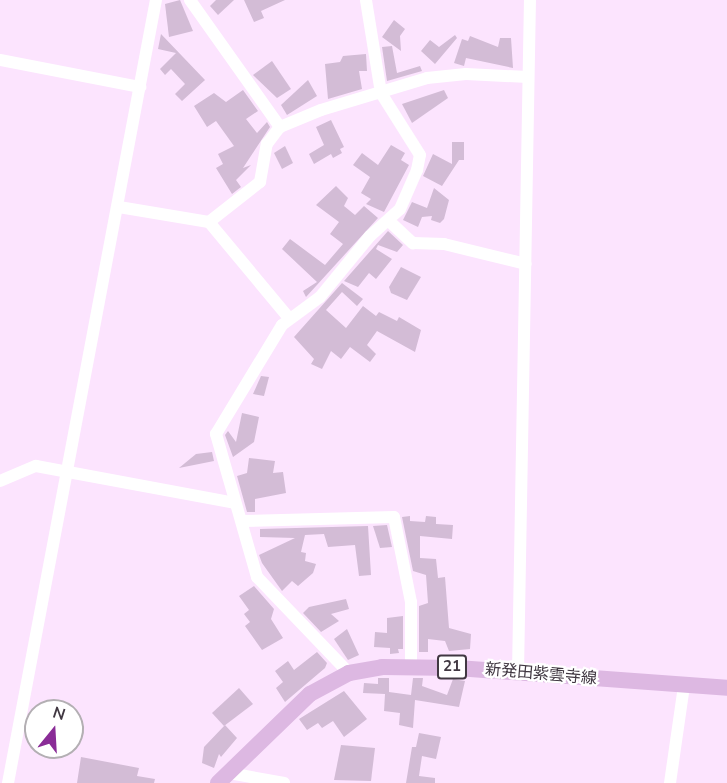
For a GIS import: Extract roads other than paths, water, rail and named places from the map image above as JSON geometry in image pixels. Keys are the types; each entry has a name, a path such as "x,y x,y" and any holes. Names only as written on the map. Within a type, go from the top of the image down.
{"main road":[{"name":"新発田紫雲寺線","path":"223,778 310,694 349,673 411,666 727,688"}],"street":[{"path":"8,783 119,207 156,0"},
{"path":"189,0 280,127"},
{"path":"349,673 262,584 235,503 216,434 273,338 289,318 320,297 370,236 400,209 420,155 381,93 366,0"},
{"path":"519,672 531,0"},
{"path":"0,60 140,87"},
{"path":"209,222 260,182 267,144 280,127 321,110 447,74 528,77"},
{"path":"119,207 209,222 289,318"},
{"path":"389,221 413,243 444,244 526,264"},
{"path":"0,481 36,466 235,503"},
{"path":"242,521 394,517 411,602 411,666"},
{"path":"670,783 684,686"},
{"path":"223,778 284,783"}]}
